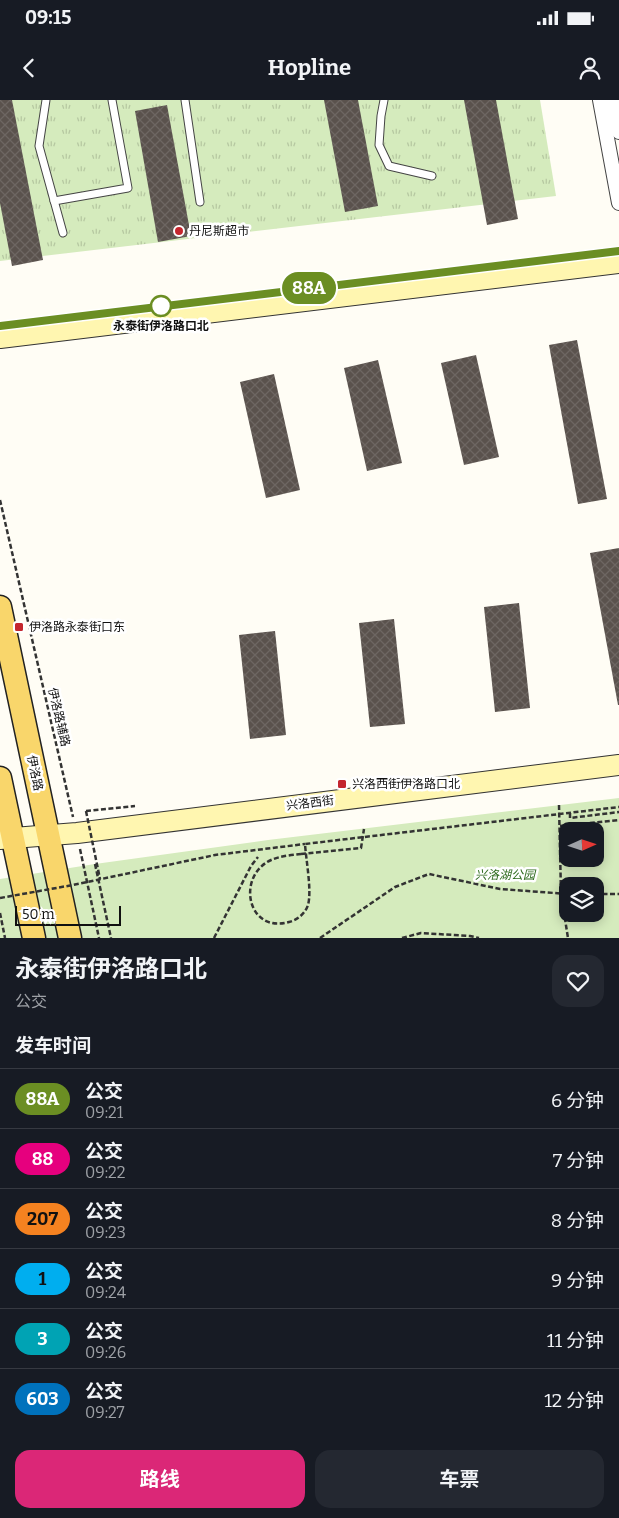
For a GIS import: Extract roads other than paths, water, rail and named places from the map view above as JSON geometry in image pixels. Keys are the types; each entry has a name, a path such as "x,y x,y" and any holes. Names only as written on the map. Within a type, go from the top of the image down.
{"main road":[{"path":"0,326 619,251"},
{"path":"0,338 619,264"},
{"name":"伊洛路","path":"0,607 70,938"},
{"name":"兴洛西街","path":"78,838 619,765"},
{"name":"兴洛西街","path":"7,845 619,776"},
{"path":"0,778 7,845 34,938"}],"street":[{"path":"600,100 619,203"},
{"path":"613,100 619,132"}],"lane":[{"path":"46,100 39,146 63,233"},
{"path":"54,201 128,188 112,100"},
{"path":"185,100 200,202"},
{"path":"384,100 381,116 380,145 389,166 432,176"}],"place":[{"name":"丹尼斯超市","path":"179,231"},
{"name":"永泰街伊洛路口北","path":"161,306"},
{"name":"伊洛路永泰街口东","path":"19,627"},
{"name":"兴洛西街伊洛路口北","path":"342,784"}],"park label":[{"name":"兴洛湖公园","path":"505,875"}]}
